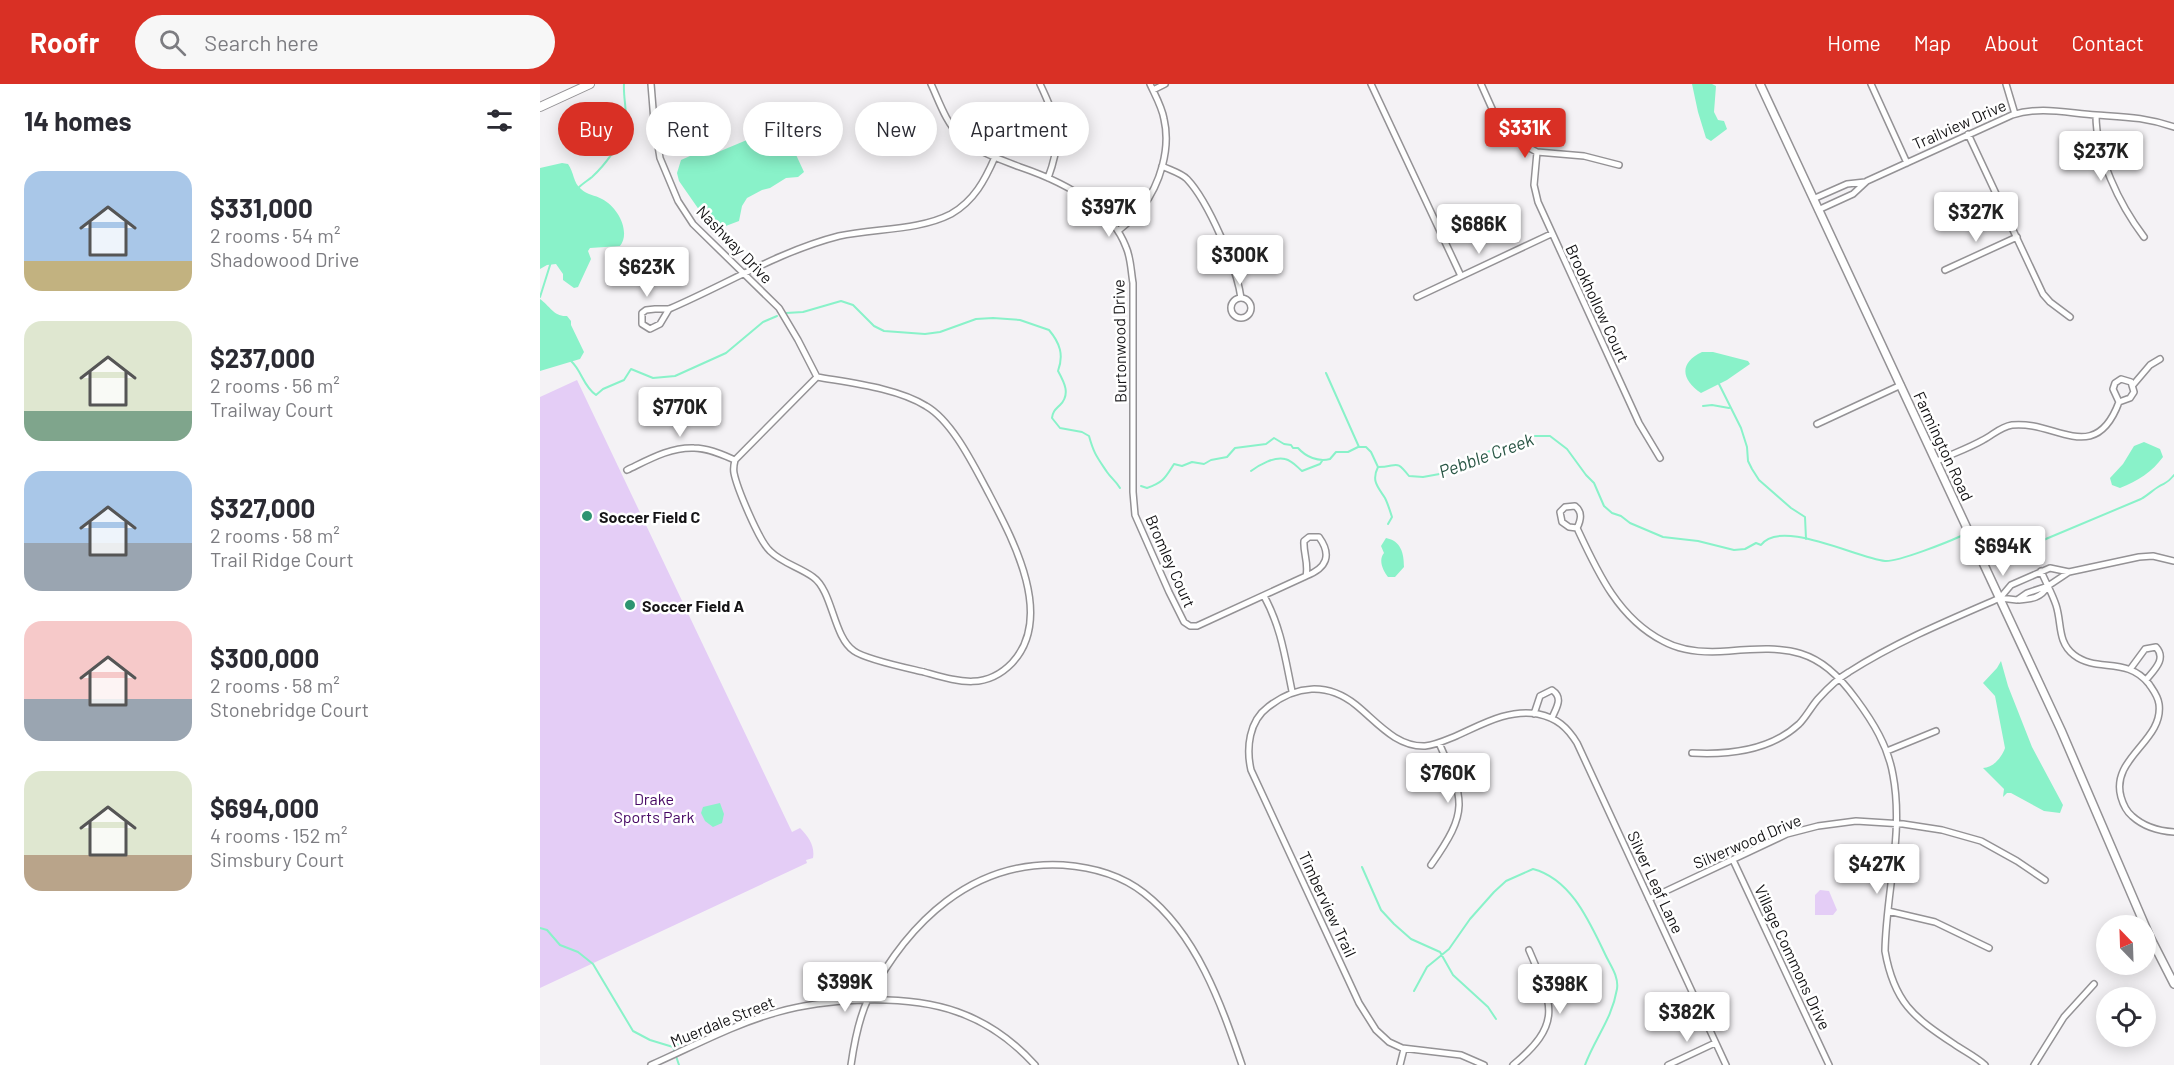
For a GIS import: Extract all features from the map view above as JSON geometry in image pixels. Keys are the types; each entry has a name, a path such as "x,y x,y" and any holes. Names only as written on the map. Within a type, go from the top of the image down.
{"main road":[{"path":"540,108 590,84"}],"street":[{"name":"Nashway Drive","path":"651,84 660,158 678,201 693,224 779,308 817,377"},
{"name":"Burtonwood Drive","path":"932,84 958,135 971,145 1048,178 1087,200 1111,220 1127,249 1133,283 1132,485"},
{"path":"1040,84 1058,132 1057,154 1048,178"},
{"path":"1118,231 1141,210 1153,192 1162,166 1166,134 1164,118 1152,87 1166,84"},
{"path":"1371,84 1461,276"},
{"path":"1481,84 1503,128 1516,141 1538,152 1584,156 1619,165"},
{"name":"Farmington Road","path":"1760,84 1937,461 2095,806 2153,944 2174,984"},
{"path":"1871,84 1907,163"},
{"path":"2006,84 2015,114"},
{"name":"Trailview Drive","path":"1813,199 1847,184 1867,181 2015,114 2041,110 2144,117 2174,127"},
{"path":"2096,115 2099,149 2128,216 2144,237"},
{"path":"1968,134 2043,294 2070,317"},
{"name":"Brookhollow Court","path":"1538,152 1535,176 1536,194 1551,234 1639,423 1660,458"},
{"path":"669,309 660,324 650,329 642,324 642,313 646,310 669,309 807,246 840,236 916,225 949,215 966,204 984,183 995,157"},
{"path":"1162,166 1185,177 1205,202 1239,281 1241,298"},
{"name":"Trailview Drive","path":"1818,210 1852,194 1867,181"},
{"path":"1416,297 1551,234"},
{"path":"1945,270 2017,237"},
{"path":"1937,461 2011,425 2037,428 2071,437 2089,436 2100,431 2115,414 2119,402 2132,395 2133,385 2150,365 2160,359"},
{"path":"817,377 894,392 927,406 947,425 966,451 1008,533 1024,574 1029,603 1028,638 1020,654 1006,669 990,678 971,683 883,661 854,651 842,635 822,586 814,577 780,559 768,549 737,484 733,470 735,460 817,377"},
{"path":"2119,402 2113,393 2115,383 2125,379 2133,385"},
{"path":"1818,423 1900,385"},
{"path":"627,470 665,452 695,448 735,460"},
{"name":"Bromley Court","path":"1132,485 1135,515 1186,625 1197,626 1264,596 1306,576 1318,570 1325,561 1326,549 1318,537 1309,537 1304,541 1303,549 1307,559 1306,576"},
{"path":"1577,528 1569,527 1562,522 1560,513 1565,507 1570,505 1579,508 1581,517 1577,528 1613,597 1637,622 1662,641 1673,646 1701,652 1790,650 1823,664 1840,678 1868,716 1887,751 1893,777 1896,823 1884,951 1897,994 1915,1016 1928,1027 1985,1065"},
{"path":"2000,598 2031,599 2043,594 2048,586 2069,572 2139,557 2153,556 2174,561"},
{"path":"1692,753 1717,755 1749,749 1784,735 1799,724 1818,699 1840,678 1874,656 2000,598 2011,585 2049,568 2069,572"},
{"path":"2041,572 2057,609 2060,634 2068,649 2083,660 2131,668 2146,680 2157,697 2159,713 2157,723 2121,774 2120,794 2128,812 2141,823 2160,831 2174,832"},
{"path":"1264,596 1275,616 1282,638 1292,691 1316,688 1329,692 1354,704 1391,736 1412,744 1426,746 1439,743 1504,714 1527,712 1534,714 1552,718 1560,699 1558,694 1552,690 1540,696 1534,714"},
{"path":"2131,668 2145,649 2156,647 2161,657 2146,680"},
{"name":"Timberview Trail","path":"1292,691 1264,710 1257,720 1249,743 1251,770 1359,1003 1376,1030 1389,1042 1404,1049 1461,1055 1484,1065"},
{"name":"Silver Leaf Lane","path":"1552,718 1562,723 1576,743 1726,1065"},
{"path":"1887,751 1936,731"},
{"path":"1431,865 1457,825 1461,800 1454,775 1439,743"},
{"name":"Silverwood Drive","path":"1649,899 1787,834 1818,826 1856,821 1896,823 1942,830 1981,841 2045,880"},
{"name":"Village Commons Drive","path":"1733,860 1829,1065"},
{"path":"851,1065 868,1000 908,937 955,895 984,879 1009,870 1040,864 1083,866 1120,879 1143,892 1171,919 1208,978 1242,1065"},
{"path":"1888,911 1935,922 1989,948"},
{"path":"1513,1065 1539,1041 1548,1019 1549,1004 1529,950"},
{"path":"2034,1065 2064,1017 2094,984"},
{"name":"Muerdale Street","path":"651,1065 743,1024 777,1012 824,1001 868,1000 926,1002 952,1009 982,1021 1018,1046 1035,1065"},
{"path":"1668,1065 1715,1043"},
{"path":"1400,1065 1404,1049"}],"green space":[{"name":"Drake Sports Park","path":"577,380 792,832 800,828 806,835 811,842 813,858 806,860 807,863 540,988 540,397"},
{"path":"1820,890 1829,891 1837,910 1833,915 1815,915 1815,895"}],"shaded area":[{"path":"1692,84 1716,86 1714,112 1718,120 1724,121 1727,129 1711,141 1706,138"},
{"path":"743,142 743,156 797,156 804,172 798,177 786,178 747,198 742,206 739,221 723,227 711,227 679,181 677,173 681,160 690,156 731,156 731,147"},
{"path":"562,163 568,164 576,184 581,189 602,199 613,208 621,220 624,234 620,246 590,248 588,251 591,259 578,287 574,288 563,280 563,274 556,264 540,269 540,168"},
{"path":"540,299 555,313 567,316 571,321 584,352 580,359 540,371"},
{"path":"1702,352 1713,352 1748,361 1750,364 1727,380 1701,393 1689,382 1685,371 1689,361"},
{"path":"2144,442 2160,449 2163,457 2144,476 2120,488 2112,485 2110,478 2123,464 2134,446"},
{"path":"1386,538 1395,542 1402,552 1404,567 1395,577 1388,577 1382,565 1381,559 1384,553 1381,546"},
{"path":"2001,661 2008,686 2032,747 2063,805 2060,813 2044,811 2011,793 2003,797 2004,789 1983,768 1997,761 2005,748 1995,696 1983,683"},
{"path":"720,803 724,814 722,823 713,827 705,821 701,813 703,807"}],"waterway":[{"name":"Pebble Creek","path":"577,189 602,167 621,139 626,121 624,84"},
{"name":"Pebble Creek","path":"540,297 551,262"},
{"name":"Pebble Creek","path":"786,313 803,312 841,301 853,305 874,326 884,331 925,334 940,332 976,319 993,318 1020,320 1049,330 1060,349 1061,360 1058,371 1066,392 1052,418 1060,428 1082,432 1089,436 1098,459 1120,488"},
{"name":"Pebble Creek","path":"571,361 596,395 603,389 624,380 631,369 653,378 675,376 726,353 763,322 777,316"},
{"path":"1326,373 1359,447"},
{"path":"1719,384 1741,428 1752,469 1759,480 1805,517 1806,539"},
{"path":"1703,406 1729,408"},
{"name":"Pebble Creek","path":"1378,467 1398,465 1409,476 1423,477 1445,473 1474,457 1531,436 1550,436 1567,449 1594,483 1604,506 1630,523 1663,537 1698,541 1734,550 1745,549 1756,543 1761,545 1771,538 1801,537 1885,561 1911,555 1961,536"},
{"name":"Pebble Creek","path":"1141,486 1147,488 1157,484 1174,464 1182,466 1192,462 1204,464 1227,457 1235,448 1266,444 1274,438 1293,448 1298,448 1308,456 1321,460 1330,459 1336,452 1348,452 1358,447 1366,447 1378,467"},
{"path":"1251,471 1281,458 1293,463 1302,471 1322,461"},
{"path":"1378,467 1375,476 1376,484 1385,498 1392,517 1388,524"},
{"name":"Pebble Creek","path":"1979,531 2041,541 2141,499 2174,475"},
{"path":"1362,867 1381,910 1411,939 1440,952 1453,975 1488,1007 1496,1019"},
{"path":"1414,991 1427,967 1449,949 1470,919 1506,881 1533,869 1546,874 1558,882 1577,903 1617,980 1615,1000 1585,1065"},
{"path":"540,928 547,930 560,945 578,952 593,964 633,1031 650,1040 673,1047 699,1033"},
{"path":"673,1047 679,1065"}],"place":[{"name":"Soccer Field C","path":"587,516"},
{"name":"Soccer Field A","path":"630,605"}]}
